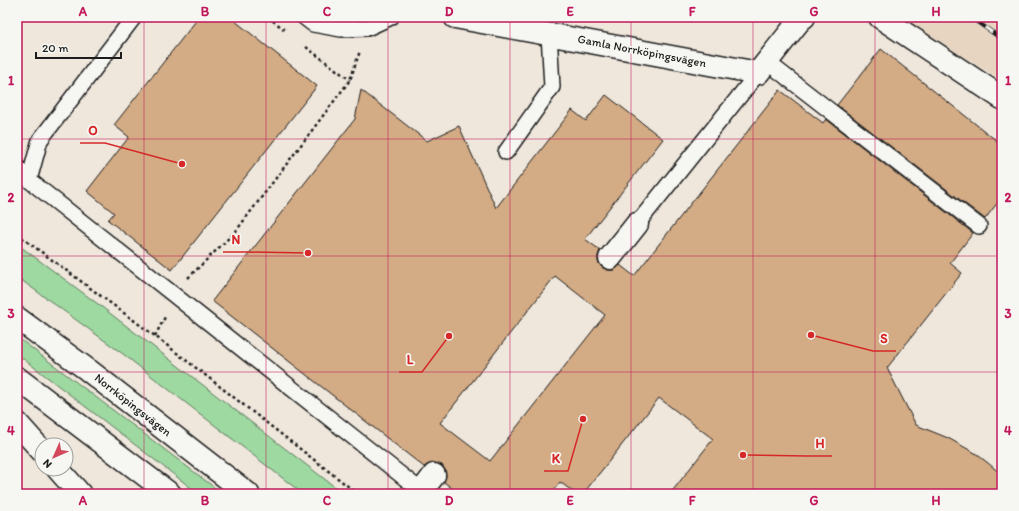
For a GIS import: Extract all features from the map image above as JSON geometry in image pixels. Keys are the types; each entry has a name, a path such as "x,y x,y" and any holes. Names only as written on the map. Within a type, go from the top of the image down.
{"street":[{"name":"Gamla Norrköpingsvägen","path":"455,17 550,25 763,67"},
{"path":"763,67 804,17"},
{"path":"880,17 1002,98"},
{"path":"610,258 637,224"},
{"name":"Norrköpingsvägen","path":"17,318 88,370 248,494"},
{"path":"17,378 170,494"},
{"path":"17,423 34,442"},
{"path":"65,477 80,494"}],"lane":[{"path":"29,180 40,140 134,17"},
{"path":"304,17 314,24 341,29 367,28 391,17"},
{"path":"506,152 552,87 550,25"},
{"path":"637,224 763,67 979,226"},
{"path":"17,167 29,180 174,297 427,487"}],"path":[{"path":"268,17 287,32"},
{"path":"155,336 174,297 186,279 236,231 350,80 367,28"},
{"path":"306,46 350,80"},
{"path":"17,234 155,336 358,494"}],"shaded area":[{"path":"903,17 1002,17 1002,81 919,28"}],"green space":[{"path":"17,244 98,304 344,494 303,494 123,354 17,277"},
{"path":"17,337 223,494 199,494 17,354"}],"building":[{"path":"199,17 230,17 317,86 172,270 108,220 114,213 87,191 129,137 114,125"},
{"path":"881,49 1002,145 1002,197 985,219 837,105"},
{"path":"361,90 427,141 459,126 496,208 572,110 586,121 606,95 663,139 585,239 600,250 598,262 603,268 614,270 620,265 634,276 780,90 823,123 826,119 973,233 950,263 962,273 887,368 916,425 948,438 975,453 988,463 1002,475 1002,494 670,494 713,439 659,398 583,494 576,494 560,482 551,494 459,494 444,482 446,476 442,465 435,463 424,467 212,301 355,119","holes":["555,276 605,315 490,461 440,423"]}],"railway":[{"path":"970,17 1002,39"}],"place":[{"name":"O","path":"182,164"},
{"name":"N","path":"308,253"},
{"name":"S","path":"811,335"},
{"name":"L","path":"449,336"},
{"name":"K","path":"583,419"},
{"name":"H","path":"743,455"}]}
